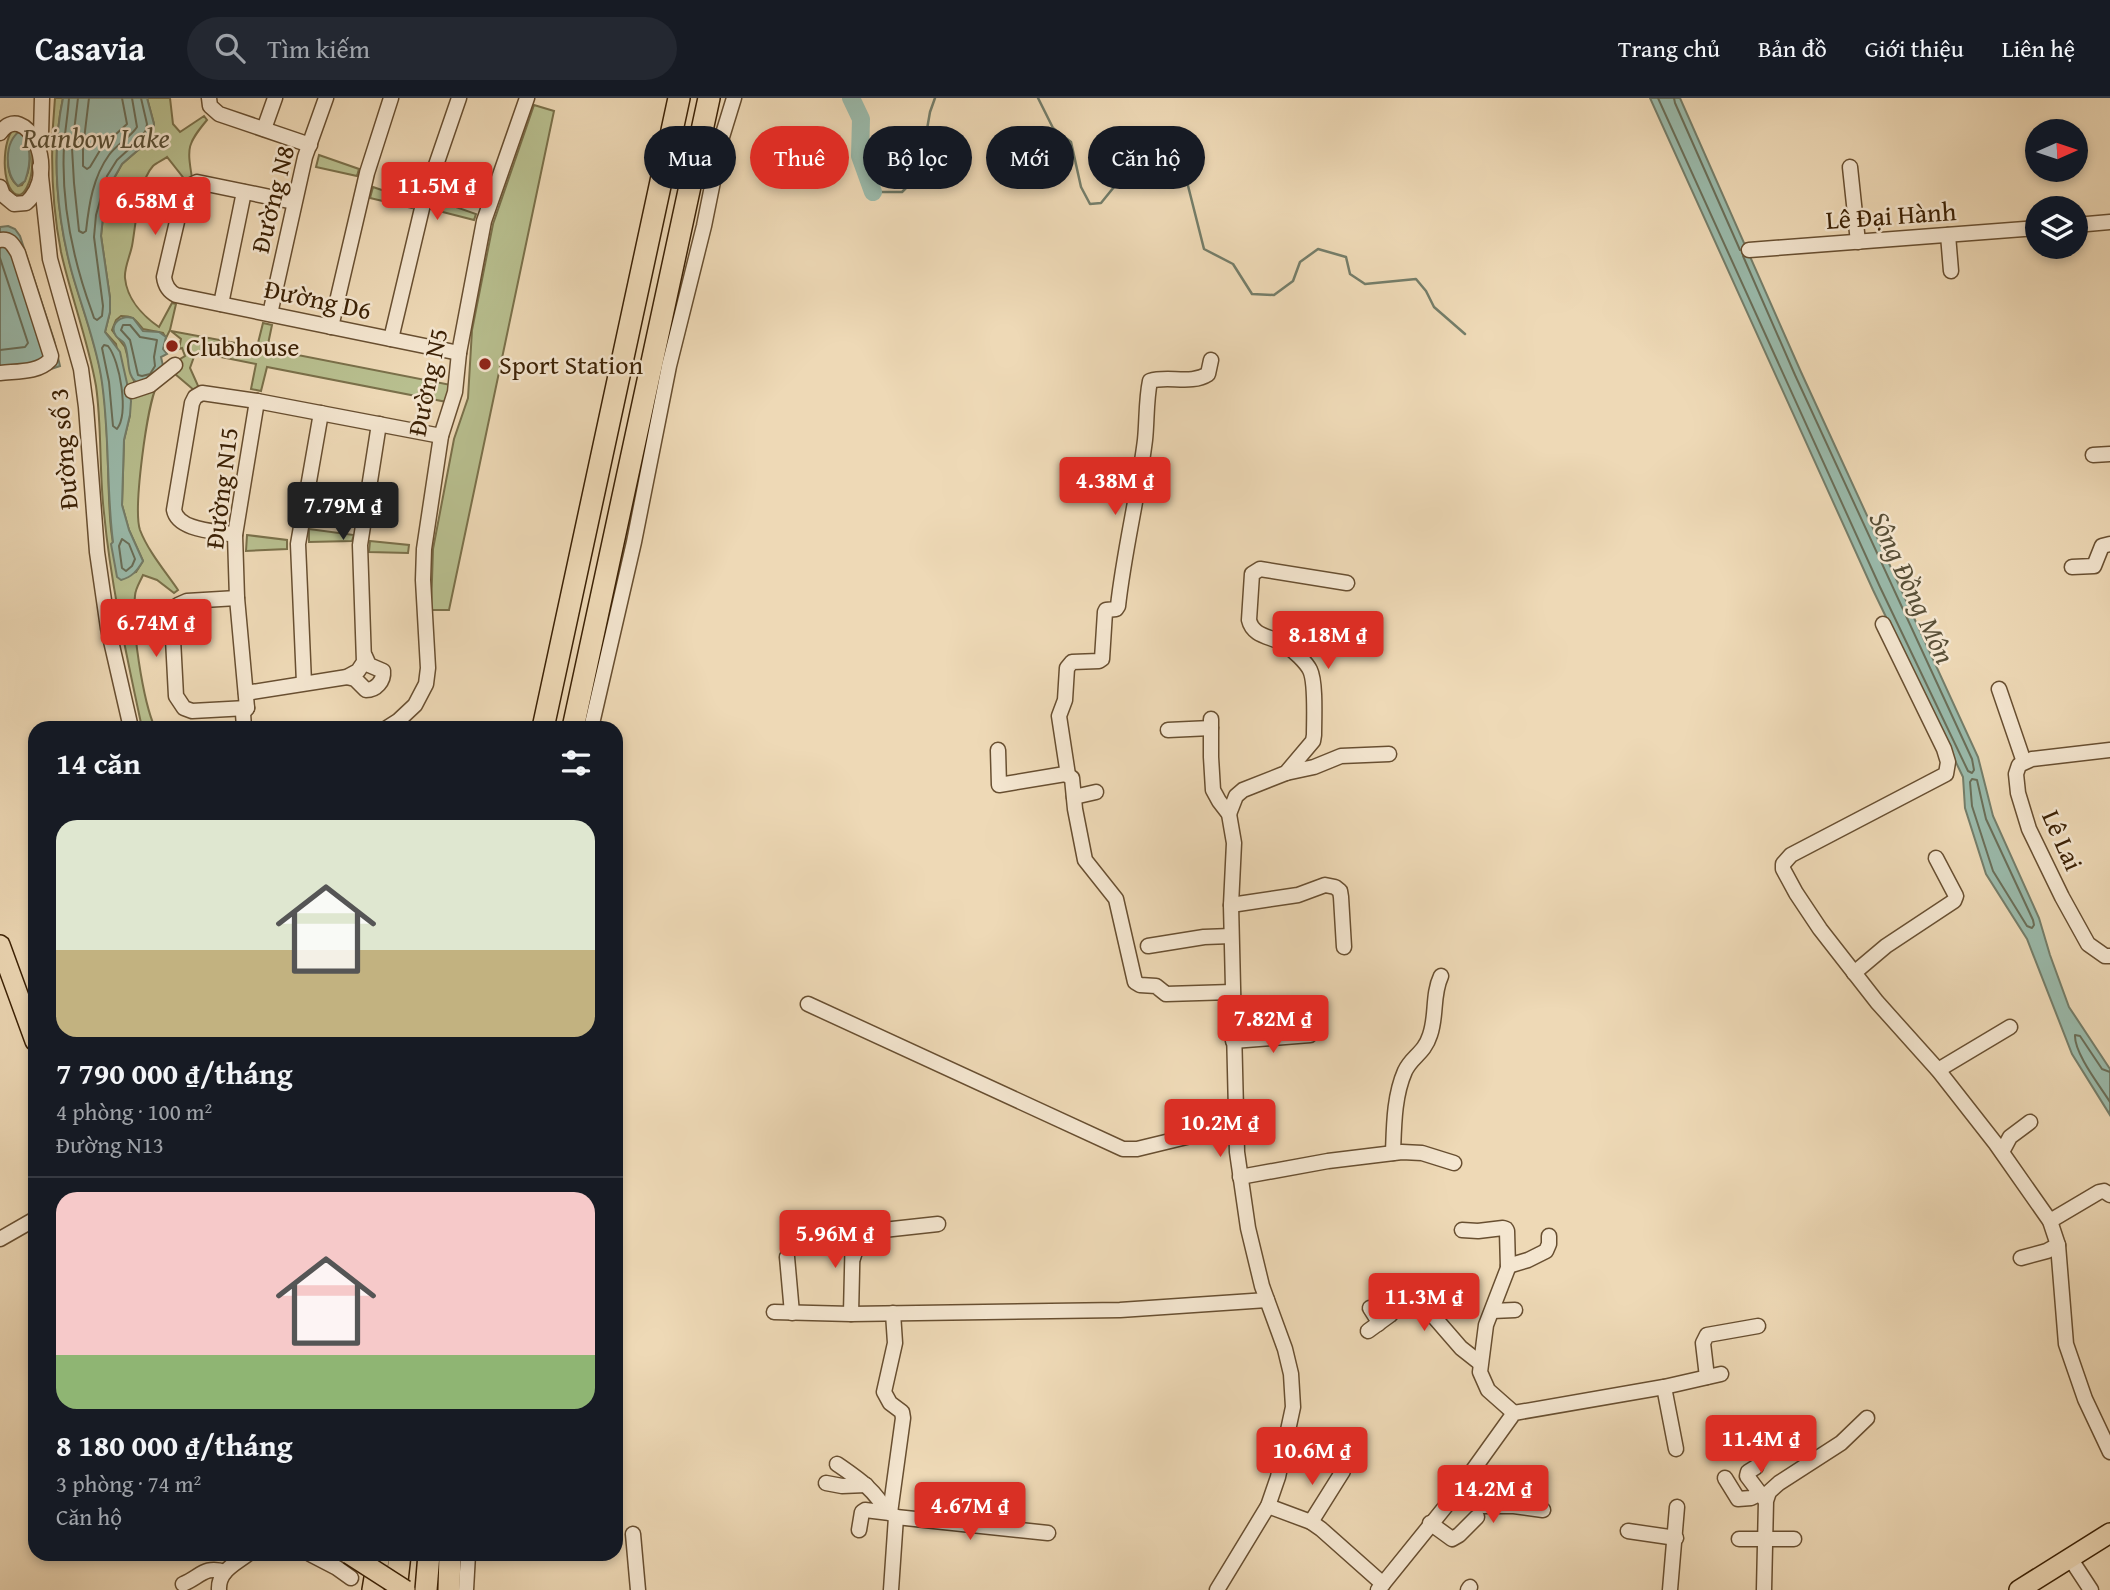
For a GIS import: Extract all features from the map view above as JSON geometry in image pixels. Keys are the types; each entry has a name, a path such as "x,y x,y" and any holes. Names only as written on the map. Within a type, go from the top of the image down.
{"highway":[{"path":"544,721 678,98"},
{"path":"575,721 709,98"},
{"path":"373,1590 378,1561"},
{"path":"396,1590 399,1561"},
{"path":"426,1590 428,1561"},
{"path":"449,1590 450,1561"}],"main road":[{"path":"0,945 28,1022"},
{"path":"2019,1590 2110,1533"},
{"path":"360,1561 405,1590"}],"street":[{"path":"0,133 7,118 24,112 40,98"},
{"name":"Đường số 3","path":"40,98 43,205 50,259 80,369 86,407 97,552 108,628 129,721"},
{"path":"264,130 275,98"},
{"name":"Đường N8","path":"270,314 294,202 326,98"},
{"path":"331,327 367,173 391,98"},
{"path":"391,339 424,200 459,98"},
{"name":"Đường N5","path":"399,721 420,699 426,684 428,667 424,549 441,436 455,392 458,353 484,221 527,98"},
{"path":"593,721 634,542 669,366 704,226 722,137 734,98"},
{"path":"210,102 219,114 310,145"},
{"path":"11,205 26,203 35,193 41,162 34,123 24,112"},
{"path":"1850,167 1858,242"},
{"name":"Đường D6","path":"244,192 197,182 189,186 183,196 164,277 169,290 176,295 458,353"},
{"path":"0,187 11,205 30,211 40,223 50,259"},
{"path":"221,304 244,192 294,202"},
{"path":"2088,224 2110,222"},
{"name":"Lê Đại Hành","path":"1749,250 2025,229"},
{"path":"1948,235 1951,271"},
{"path":"0,240 12,242 41,302 50,360 37,369 0,373"},
{"path":"1211,360 1208,374 1203,377 1150,381 1145,440 1118,606 1105,612 1102,659 1068,664 1059,716 1085,860 1116,899 1135,982 1140,985 1156,985 1166,994 1232,992"},
{"path":"132,391 150,384 175,365"},
{"path":"235,535 187,526 175,516 192,403 195,397 202,393 441,436"},
{"name":"Đường N15","path":"251,721 247,708 237,598 235,535 257,401"},
{"path":"304,683 298,544 321,413"},
{"path":"246,693 347,677 360,670 365,656 360,545 379,424"},
{"path":"2093,455 2110,454"},
{"path":"2072,567 2094,566 2102,546 2110,544"},
{"path":"1286,773 1313,741 1311,677 1309,668 1288,646 1255,632 1250,627 1251,576 1253,571 1260,569 1347,583"},
{"path":"237,598 187,601 178,605 172,620 176,696 184,708 203,712 247,708"},
{"path":"1883,624 1944,749 1948,762 1946,774 1791,855 1783,864 1783,869 1820,929 1877,1002 1938,1070 2002,1152 2050,1221 2059,1245 2066,1344 2085,1399 2110,1452"},
{"path":"347,677 355,679 366,690 378,685 383,671 369,664 365,656"},
{"name":"Lê Lai","path":"1999,690 2021,764 2016,774 2018,793 2029,829 2088,944 2105,956 2110,956"},
{"name":"Đường N15","path":"244,721 243,713 247,708"},
{"path":"1168,730 1212,723 1213,790 1229,814 1234,843 1231,905 1232,992 1240,1177 1248,1228 1267,1300 1291,1374 1293,1407 1278,1477 1268,1506 1217,1590"},
{"path":"998,750 1000,785 1068,775"},
{"path":"2021,764 2032,759 2110,750"},
{"path":"1229,814 1236,796 1243,790 1286,773 1314,767 1341,756 1389,754"},
{"path":"1074,797 1096,792"},
{"path":"1854,973 1886,946 1954,901 1956,896 1936,858"},
{"path":"1231,905 1298,895 1318,886 1335,887 1342,897 1344,947"},
{"path":"1148,946 1231,936"},
{"path":"1393,1153 1395,1107 1401,1082 1411,1062 1427,1045 1435,1016 1436,986 1441,976"},
{"path":"808,1004 1122,1149 1137,1149 1236,1125"},
{"path":"1938,1070 2010,1027"},
{"path":"1233,1041 1310,1035"},
{"path":"2002,1152 2010,1137 2030,1122"},
{"path":"1240,1177 1328,1161 1393,1153 1422,1153 1454,1163"},
{"path":"2050,1221 2099,1192 2104,1191 2110,1195"},
{"path":"0,1239 28,1223"},
{"path":"853,1258 861,1234 865,1232 938,1224"},
{"path":"851,1314 853,1228"},
{"path":"1462,1230 1506,1228 1508,1266 1483,1335 1480,1363 1482,1381 1488,1390 1514,1413"},
{"path":"1508,1266 1541,1255 1546,1251 1549,1236"},
{"path":"2021,1258 2059,1245"},
{"path":"787,1257 792,1313"},
{"path":"1376,1325 1402,1301 1415,1295 1461,1348 1480,1363"},
{"path":"774,1312 851,1314 1120,1310 1267,1300"},
{"path":"1376,1325 1387,1301"},
{"path":"1370,1308 1377,1319 1376,1325"},
{"path":"1492,1311 1515,1310"},
{"path":"891,1590 891,1514 903,1418 902,1412 886,1399 884,1392 895,1343 893,1313"},
{"path":"1268,1506 1311,1522 1321,1529 1381,1587 1458,1491 1514,1413 1714,1376 1703,1343 1704,1338 1707,1335 1758,1326"},
{"path":"1664,1387 1676,1450"},
{"path":"1726,1478 1738,1499 1762,1498 1779,1483 1841,1443 1867,1418"},
{"path":"837,1464 866,1485 891,1514"},
{"path":"1756,1467 1748,1472 1747,1476 1762,1498 1766,1539 1764,1590"},
{"path":"1311,1522 1343,1471"},
{"path":"826,1483 842,1486 866,1485"},
{"path":"1458,1491 1484,1506 1543,1510"},
{"path":"1670,1590 1677,1507"},
{"path":"859,1530 862,1512 865,1510 1048,1533"},
{"path":"1430,1523 1452,1539 1477,1517"},
{"path":"1628,1531 1676,1538"},
{"path":"633,1534 638,1590"},
{"path":"1739,1539 1794,1539"},
{"path":"2070,1558 2091,1590"},
{"path":"219,1590 219,1583 225,1572 239,1561"},
{"path":"324,1561 351,1578"},
{"path":"466,1590 468,1561"},
{"path":"183,1584 195,1579 207,1569 225,1572"}],"green space":[{"path":"55,98 63,98 57,141 59,208 72,272 93,338 102,379 111,524 119,575 136,572 143,561 129,530 122,505 124,440 130,415 116,344 105,332 110,298 101,236 113,180 122,164 145,144 154,124 147,98 170,98 173,124 180,132 204,116 207,120 190,146 192,178 186,181 167,157 153,166 141,193 125,270 126,286 137,306 159,327 172,303 176,304 166,338 163,333 143,329 132,318 121,316 116,320 112,330 125,347 135,385 185,356 182,348 179,349 181,339 171,331 257,347 263,323 272,325 267,349 456,386 452,403 267,367 261,391 251,389 256,364 201,353 195,354 190,368 199,388 195,391 175,374 167,373 161,379 153,396 145,434 138,519 147,546 178,590 174,593 157,580 143,575 136,591 136,643 142,682 153,721 141,721 115,594 102,497 96,386 61,252 55,214 52,137"},
{"name":"Sport Station","path":"534,105 554,111 449,610 431,610 433,549 454,439 468,398 472,330 493,224"},
{"path":"19,124 24,125 32,150 29,181 25,191 18,195 9,187 5,168 6,146 13,129","holes":["21,132 28,144 30,158 28,172 22,185 18,186 10,174 8,160 14,138"]},
{"path":"319,155 359,169 357,176 316,167"},
{"path":"373,187 414,201 412,208 370,198"},
{"path":"433,199 476,214 474,220 431,209"},
{"path":"309,529 354,535 352,541 309,542"},
{"path":"247,535 287,540 287,549 246,551"},
{"path":"370,541 409,545 408,553 369,552"}],"water":[{"name":"Rainbow Lake","path":"63,98 147,98 154,124 153,133 145,144 122,164 113,180 101,236 110,298 105,332 120,352 131,401 124,440 122,505 129,530 143,561 134,573 121,580 117,577 111,544 106,417 101,376 72,273 59,208 57,141"},
{"name":"Sông Đồng Môn","path":"1650,98 1680,98 1801,372 1978,757 1993,816 2039,918 2069,1007 2110,1069 2110,1115 2072,1054 2027,939 1986,874 1965,808 1963,777 1873,590"},
{"path":"20,131 27,142 29,161 25,181 18,186 10,174 8,158 11,143"},
{"path":"0,227 15,229 20,236 60,366 45,371 0,376"},
{"path":"127,317 133,318 143,331 159,332 166,337 163,349 167,354 161,357 164,370 139,384 131,376 124,343 114,332 116,323"}],"waterway":[{"path":"851,98 861,119 860,156 873,192"},
{"path":"873,192 902,192 919,175 935,98"},
{"path":"1038,98 1053,128 1071,142 1081,187 1090,204 1101,203 1114,187 1183,166 1204,249 1233,264 1252,294 1274,295 1293,281 1300,262 1318,249 1346,257 1350,274 1365,284 1416,279 1434,307 1465,334"}],"place":[{"name":"Clubhouse","path":"172,346"},
{"name":"Sport Station","path":"485,364"}]}
